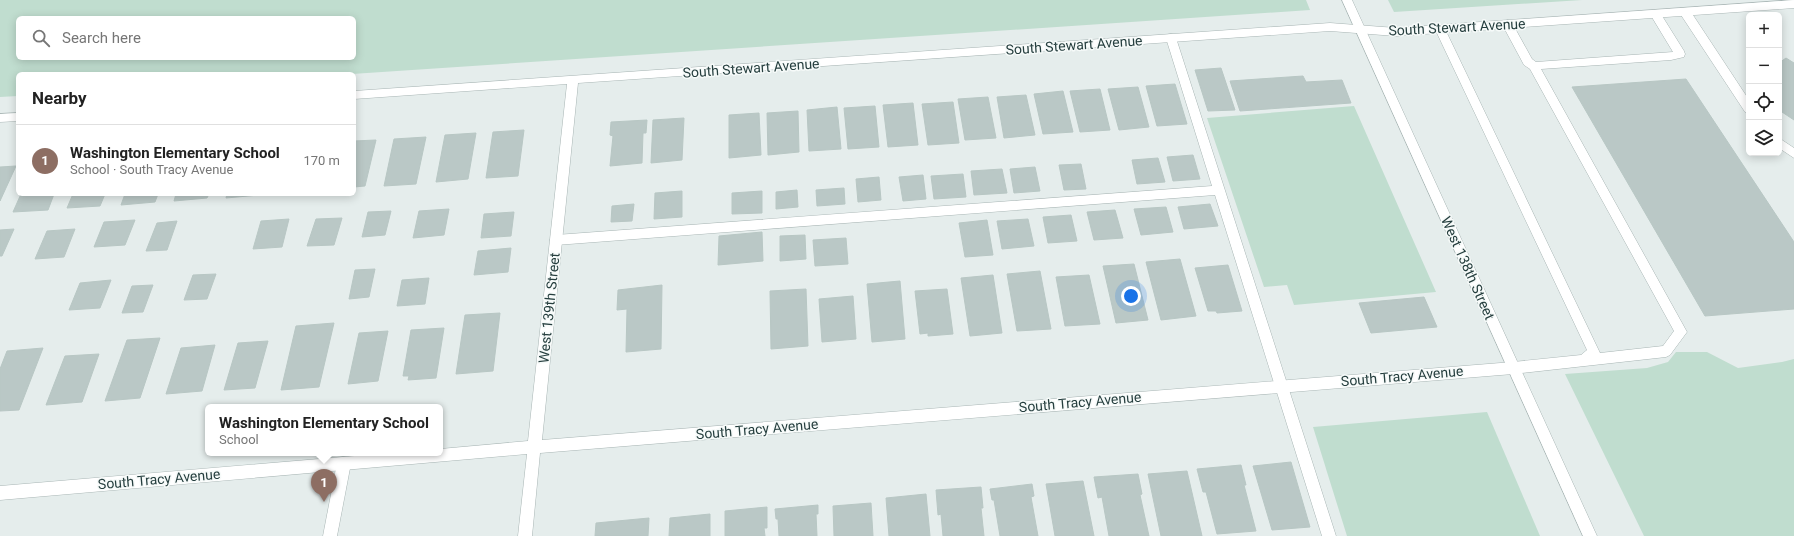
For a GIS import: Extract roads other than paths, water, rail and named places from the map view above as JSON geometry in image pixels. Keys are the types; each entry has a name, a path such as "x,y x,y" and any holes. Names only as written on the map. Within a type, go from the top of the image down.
{"street":[{"name":"West 138th Street","path":"1347,0 1590,536"},
{"name":"South Stewart Avenue","path":"356,95 573,81 1330,27 1396,32 1794,4"},
{"path":"1685,12 1746,104"},
{"path":"1507,24 1528,62 1534,66 1671,56 1680,54 1655,14"},
{"path":"1440,29 1594,352 1584,360"},
{"path":"1171,38 1329,536"},
{"name":"South Tracy Avenue","path":"443,454 1513,368 1666,351 1680,332 1534,66"},
{"name":"West 139th Street","path":"526,536 534,446 573,81"},
{"path":"0,118 16,117"},
{"path":"1782,144 1794,154"},
{"path":"556,240 1219,190"},
{"name":"South Tracy Avenue","path":"0,493 422,456"},
{"path":"330,536 344,463"}],"place":[{"name":"Washington Elementary School","path":"324,502"}]}
